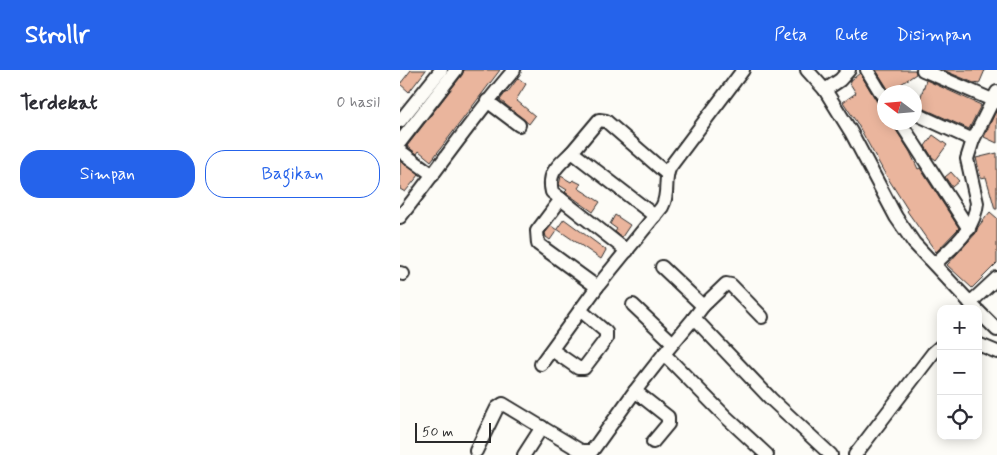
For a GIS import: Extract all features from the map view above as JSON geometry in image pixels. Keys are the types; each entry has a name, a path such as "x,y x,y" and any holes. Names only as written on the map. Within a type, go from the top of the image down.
{"street":[{"path":"400,122 441,70"},
{"path":"400,142 410,108 456,70"},
{"path":"400,217 487,101 514,70"},
{"path":"541,364 597,287 666,200 667,174 670,167 743,70"},
{"path":"807,70 825,90 896,217 914,243 972,305"},
{"path":"825,90 840,80 850,70"},
{"path":"867,70 877,86"},
{"path":"923,70 996,98 973,140 967,163 977,210 969,230 935,264"},
{"path":"487,101 519,125"},
{"path":"922,117 973,140"},
{"path":"627,251 552,192 549,182 552,173 599,120 606,121 667,174"},
{"path":"905,130 969,230"},
{"path":"400,150 433,175"},
{"path":"572,152 655,216"},
{"path":"561,199 537,231 538,244 597,287"},
{"path":"662,267 703,306"},
{"path":"977,305 997,278"},
{"path":"476,451 497,408 503,404 581,451 592,451 634,391 672,342 703,306 726,284 731,285 762,317"},
{"path":"633,305 672,342"},
{"path":"552,350 578,368 584,368 606,338 606,332 580,310"},
{"path":"982,315 997,330"},
{"path":"694,318 770,399 831,455"},
{"path":"982,346 997,352"},
{"path":"855,455 937,350"},
{"path":"664,354 725,416 767,455"},
{"path":"634,391 668,417 668,424 653,442"},
{"path":"524,455 542,427"}],"building":[{"path":"411,70 426,70 409,92 400,84"},
{"path":"464,70 500,70 431,161 419,151 417,154 407,146"},
{"path":"876,70 915,70 916,74 900,85 886,85"},
{"path":"943,70 985,70 979,84"},
{"path":"860,73 877,102 877,130 896,130 918,169 920,168 959,228 936,252 907,211 843,102 856,93 849,82"},
{"path":"518,78 526,84 516,100 535,116 529,124 500,100"},
{"path":"926,80 981,105 969,129 922,108 922,93"},
{"path":"997,112 997,143 984,137"},
{"path":"933,135 947,145 936,160 925,146"},
{"path":"997,153 997,209 995,209 986,177 981,178 976,158"},
{"path":"400,161 419,175 405,192 400,189"},
{"path":"951,172 959,181 952,187 945,177"},
{"path":"561,176 571,182 573,180 581,184 578,188 600,202 593,212 565,192 567,190 559,185"},
{"path":"990,212 997,218 997,263 972,288 947,265 976,233 978,227"},
{"path":"615,215 630,225 622,237 615,232 617,229 610,224"},
{"path":"564,219 606,250 601,259 557,229"},
{"path":"551,226 557,230 550,240 546,237 545,233"}]}
